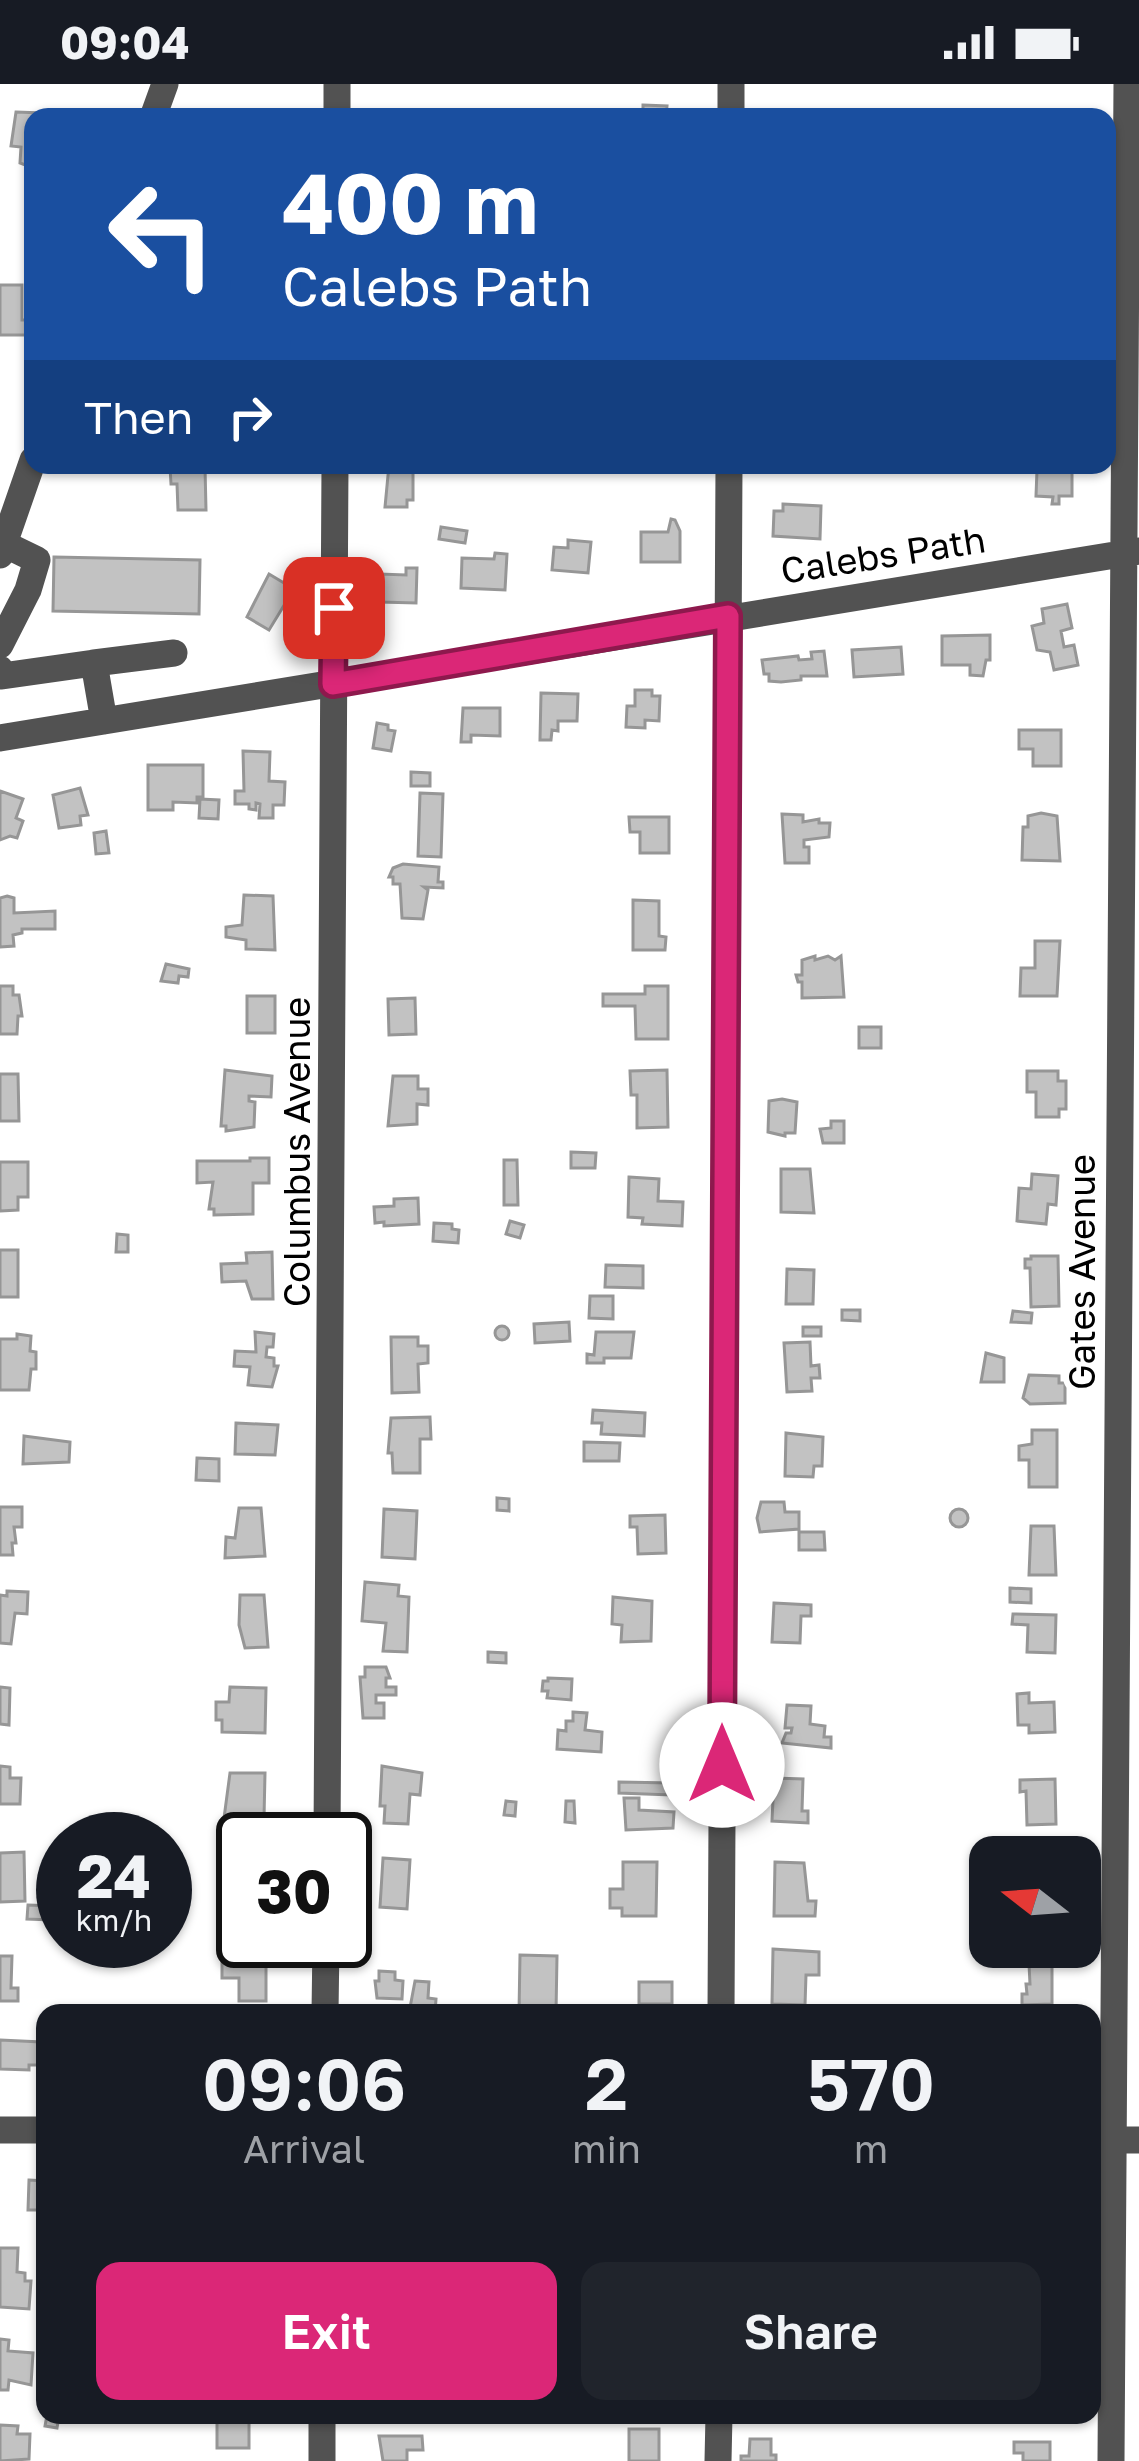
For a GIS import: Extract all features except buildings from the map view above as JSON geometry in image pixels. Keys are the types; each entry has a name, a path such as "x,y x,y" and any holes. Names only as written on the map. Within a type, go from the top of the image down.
{"street":[{"name":"Gates Avenue","path":"1111,2461 1131,552 1127,84"},
{"path":"0,645 38,560 2,550 28,474"},
{"name":"Columbus Avenue","path":"327,1812 335,474"},
{"path":"721,2004 728,474"},
{"name":"Calebs Path","path":"0,738 1131,552"},
{"path":"0,669 2,676 174,653"},
{"path":"94,663 104,721"},
{"path":"325,2004 326,1968"},
{"path":"0,2130 36,2130"},
{"path":"322,2424 322,2461"},
{"path":"718,2424 718,2461"}],"route":[{"path":"334,608 333,684 728,616 722,1765"}]}
